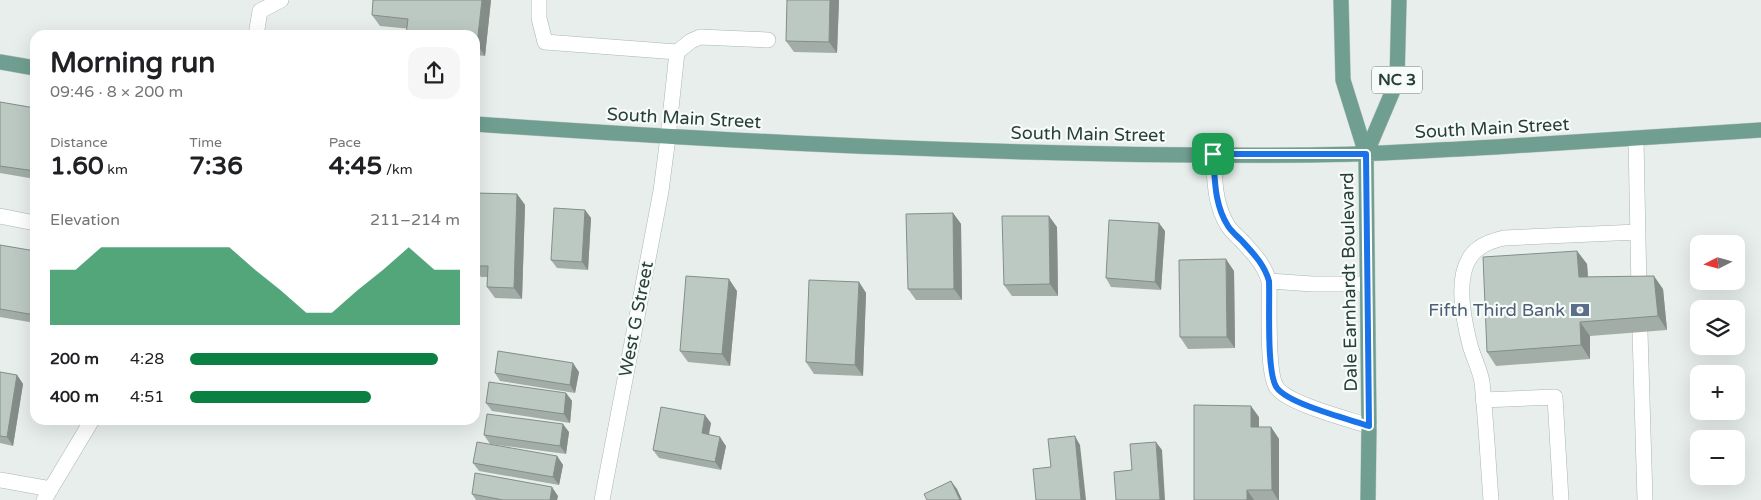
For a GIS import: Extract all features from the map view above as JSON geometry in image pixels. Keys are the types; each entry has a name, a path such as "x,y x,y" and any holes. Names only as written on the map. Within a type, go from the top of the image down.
{"main road":[{"name":"Dale Earnhardt Boulevard","path":"1341,0 1343,80 1366,154 1368,500"},
{"name":"Dale Earnhardt Boulevard","path":"1366,154 1397,82 1399,0"},
{"path":"0,62 30,67"},
{"name":"South Main Street","path":"480,124 668,137 979,151 1213,154 1366,154 1761,130"}],"street":[{"path":"257,30 260,10 280,0"},
{"path":"539,0 539,18 545,42 677,52 691,41 700,38 768,40"},
{"name":"West G Street","path":"602,500 661,191 677,52"},
{"path":"1636,139 1640,290"},
{"path":"1213,154 1216,200 1220,212 1229,228 1251,250 1265,268 1269,281 1271,370 1277,388 1294,401 1369,426"},
{"path":"0,216 30,221"},
{"path":"1491,500 1481,379 1470,345 1463,310 1462,281 1466,264 1477,249 1490,242 1504,238 1638,232"},
{"path":"1269,281 1312,284 1367,284"},
{"path":"1640,332 1644,500"},
{"path":"1483,400 1555,397 1561,500"},
{"path":"0,480 47,495 89,425"}],"building":[{"path":"373,0 482,0 479,30 407,30 408,19 372,15"},
{"path":"787,0 830,0 829,42 786,41"},
{"path":"0,102 30,107 30,170 0,166"},
{"path":"480,193 517,194 514,288 487,287 488,266 480,266"},
{"path":"554,208 585,210 582,262 551,260"},
{"path":"953,213 954,289 908,289 906,214"},
{"path":"1002,216 1049,216 1050,284 1004,285"},
{"path":"1109,220 1159,223 1155,282 1106,278"},
{"path":"0,245 30,250 30,314 0,309"},
{"name":"Fifth Third Bank","path":"1577,251 1579,277 1654,276 1658,316 1580,322 1581,345 1487,352 1483,257"},
{"path":"1226,259 1227,337 1180,337 1179,260"},
{"path":"686,276 729,279 722,354 680,351"},
{"path":"809,280 859,282 855,365 806,362"},
{"path":"498,351 573,363 570,385 495,373"},
{"path":"0,372 17,375 7,437 0,436"},
{"path":"489,382 566,393 564,414 486,403"},
{"path":"1194,405 1251,406 1251,427 1271,427 1272,490 1247,490 1247,500 1194,500"},
{"path":"661,407 705,415 702,433 720,437 715,462 653,450"},
{"path":"487,414 563,424 560,446 484,435"},
{"path":"1075,436 1081,500 1036,500 1033,469 1051,467 1048,439"},
{"path":"477,442 557,456 553,477 473,463"},
{"path":"1156,442 1160,500 1116,500 1114,472 1132,470 1130,444"},
{"path":"475,473 552,487 550,500 503,500 472,494"},
{"path":"951,481 960,500 927,500 924,494"}],"place":[{"name":"Fifth Third Bank","path":"1580,310"}],"route":[{"path":"1213,154 1366,154 1369,426 1294,401 1277,388 1271,370 1269,281 1265,268 1251,250 1229,228 1220,212 1216,200 1213,154"}]}
